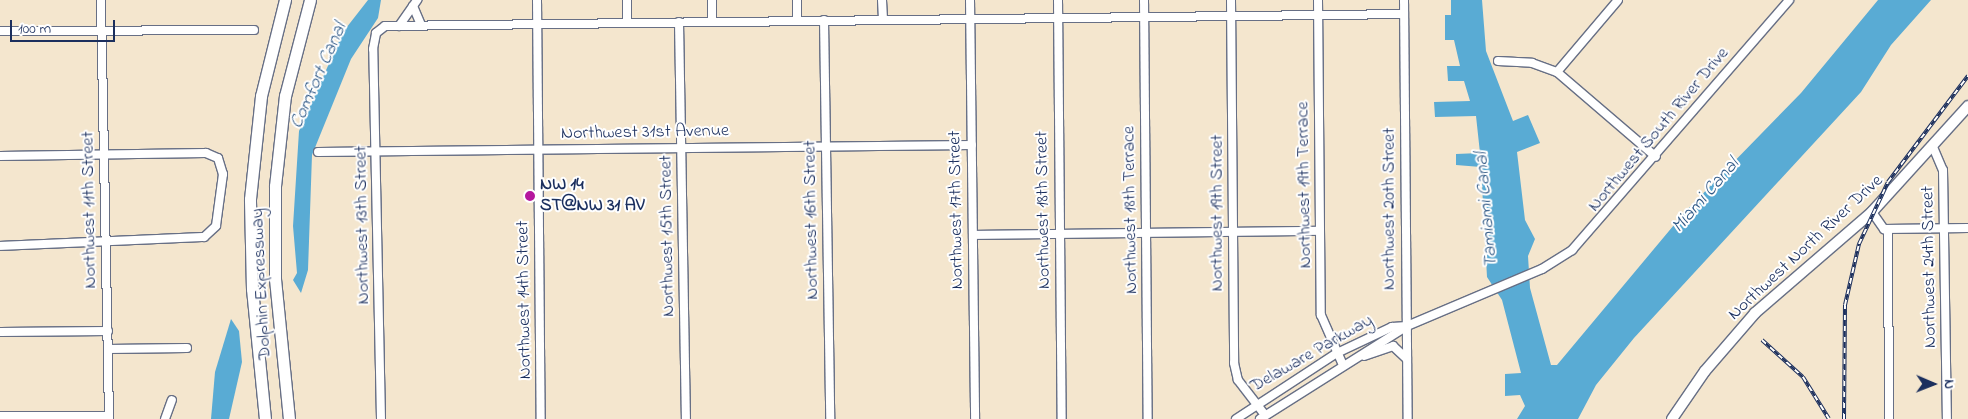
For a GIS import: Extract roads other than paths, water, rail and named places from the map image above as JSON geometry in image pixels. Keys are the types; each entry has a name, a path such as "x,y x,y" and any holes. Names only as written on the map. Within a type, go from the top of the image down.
{"highway":[{"name":"Dolphin Expressway","path":"265,419 252,289 250,199 261,96 285,0"},
{"name":"Dolphin Expressway","path":"289,419 274,265 275,186 285,96 310,0"}],"main road":[{"name":"Northwest North River Drive","path":"1672,419 1705,371 1755,313 1872,212 1968,106"}],"street":[{"name":"Northwest 11th Street","path":"101,0 109,417"},
{"name":"Northwest 14th Street","path":"537,0 541,419"},
{"path":"627,0 627,23"},
{"path":"712,0 712,22"},
{"path":"797,0 797,20"},
{"path":"882,0 883,19"},
{"name":"Northwest 17th Street","path":"970,0 975,419"},
{"name":"Northwest 18th Street","path":"1058,0 1062,419"},
{"name":"Northwest 18th Terrace","path":"1144,0 1148,419"},
{"name":"Northwest 19th Street","path":"1231,0 1235,370 1263,417"},
{"name":"Northwest 19th Terrace","path":"1318,0 1321,316 1343,365"},
{"name":"Northwest 20th Street","path":"1404,0 1408,419"},
{"path":"1557,72 1618,0"},
{"name":"Northwest South River Drive","path":"1542,269 1579,245 1789,0"},
{"path":"415,3 421,25"},
{"path":"399,26 415,3"},
{"path":"399,26 1404,14"},
{"name":"Northwest 16th Street","path":"824,20 830,419"},
{"name":"Northwest 15th Street","path":"679,22 686,419"},
{"name":"Northwest 13th Street","path":"380,419 377,152 373,48 378,31 399,26"},
{"path":"0,31 254,30"},
{"path":"1498,61 1532,64 1557,72 1656,156"},
{"name":"Northwest 31st Avenue","path":"318,152 972,145"},
{"name":"Northwest 24th Street","path":"1933,146 1942,163 1945,228 1947,419"},
{"path":"0,156 206,153 218,158 223,174 219,211 210,235 106,242 0,246"},
{"path":"1872,212 1879,226 1888,229 1968,228"},
{"path":"1888,229 1889,419"},
{"path":"973,235 1320,232"},
{"name":"Delaware Parkway","path":"1263,417 1407,326 1542,269"},
{"name":"Delaware Parkway","path":"1236,419 1255,403 1337,353 1392,326 1407,326"},
{"path":"0,332 108,331"},
{"path":"1357,358 1393,346 1407,359"},
{"path":"108,349 187,348"},
{"path":"165,419 172,400"},
{"path":"0,416 109,417"}],"water":[{"path":"368,0 381,0 378,18 351,59 312,155 308,270 301,293 293,280 297,273 293,226 299,131 343,32"},
{"path":"1451,0 1482,0 1486,51 1513,121 1528,115 1540,143 1517,152 1525,220 1535,239 1528,256 1530,288 1551,365 1557,365 1684,213 1801,93 1878,0 1931,0 1891,45 1861,92 1634,338 1596,385 1578,419 1517,419 1525,406 1520,395 1505,396 1505,374 1521,373 1502,300 1487,277 1481,167 1456,165 1456,154 1480,153 1476,116 1435,117 1434,102 1470,101 1464,81 1448,81 1447,66 1460,66 1454,40 1445,40 1445,15 1451,15"},
{"path":"231,319 239,331 242,362 229,419 211,419 215,372"}],"railway":[{"path":"1844,419 1845,305 1859,244 1888,182 1968,76"},
{"path":"1762,340 1803,377 1829,419"}],"place":[{"name":"NW 14 ST@NW 31 AV","path":"530,196"}],"water label":[{"name":"Comfort Canal","path":"319,76"},
{"name":"Miami Canal","path":"1706,196"},
{"name":"Tamiami Canal","path":"1487,210"}]}
